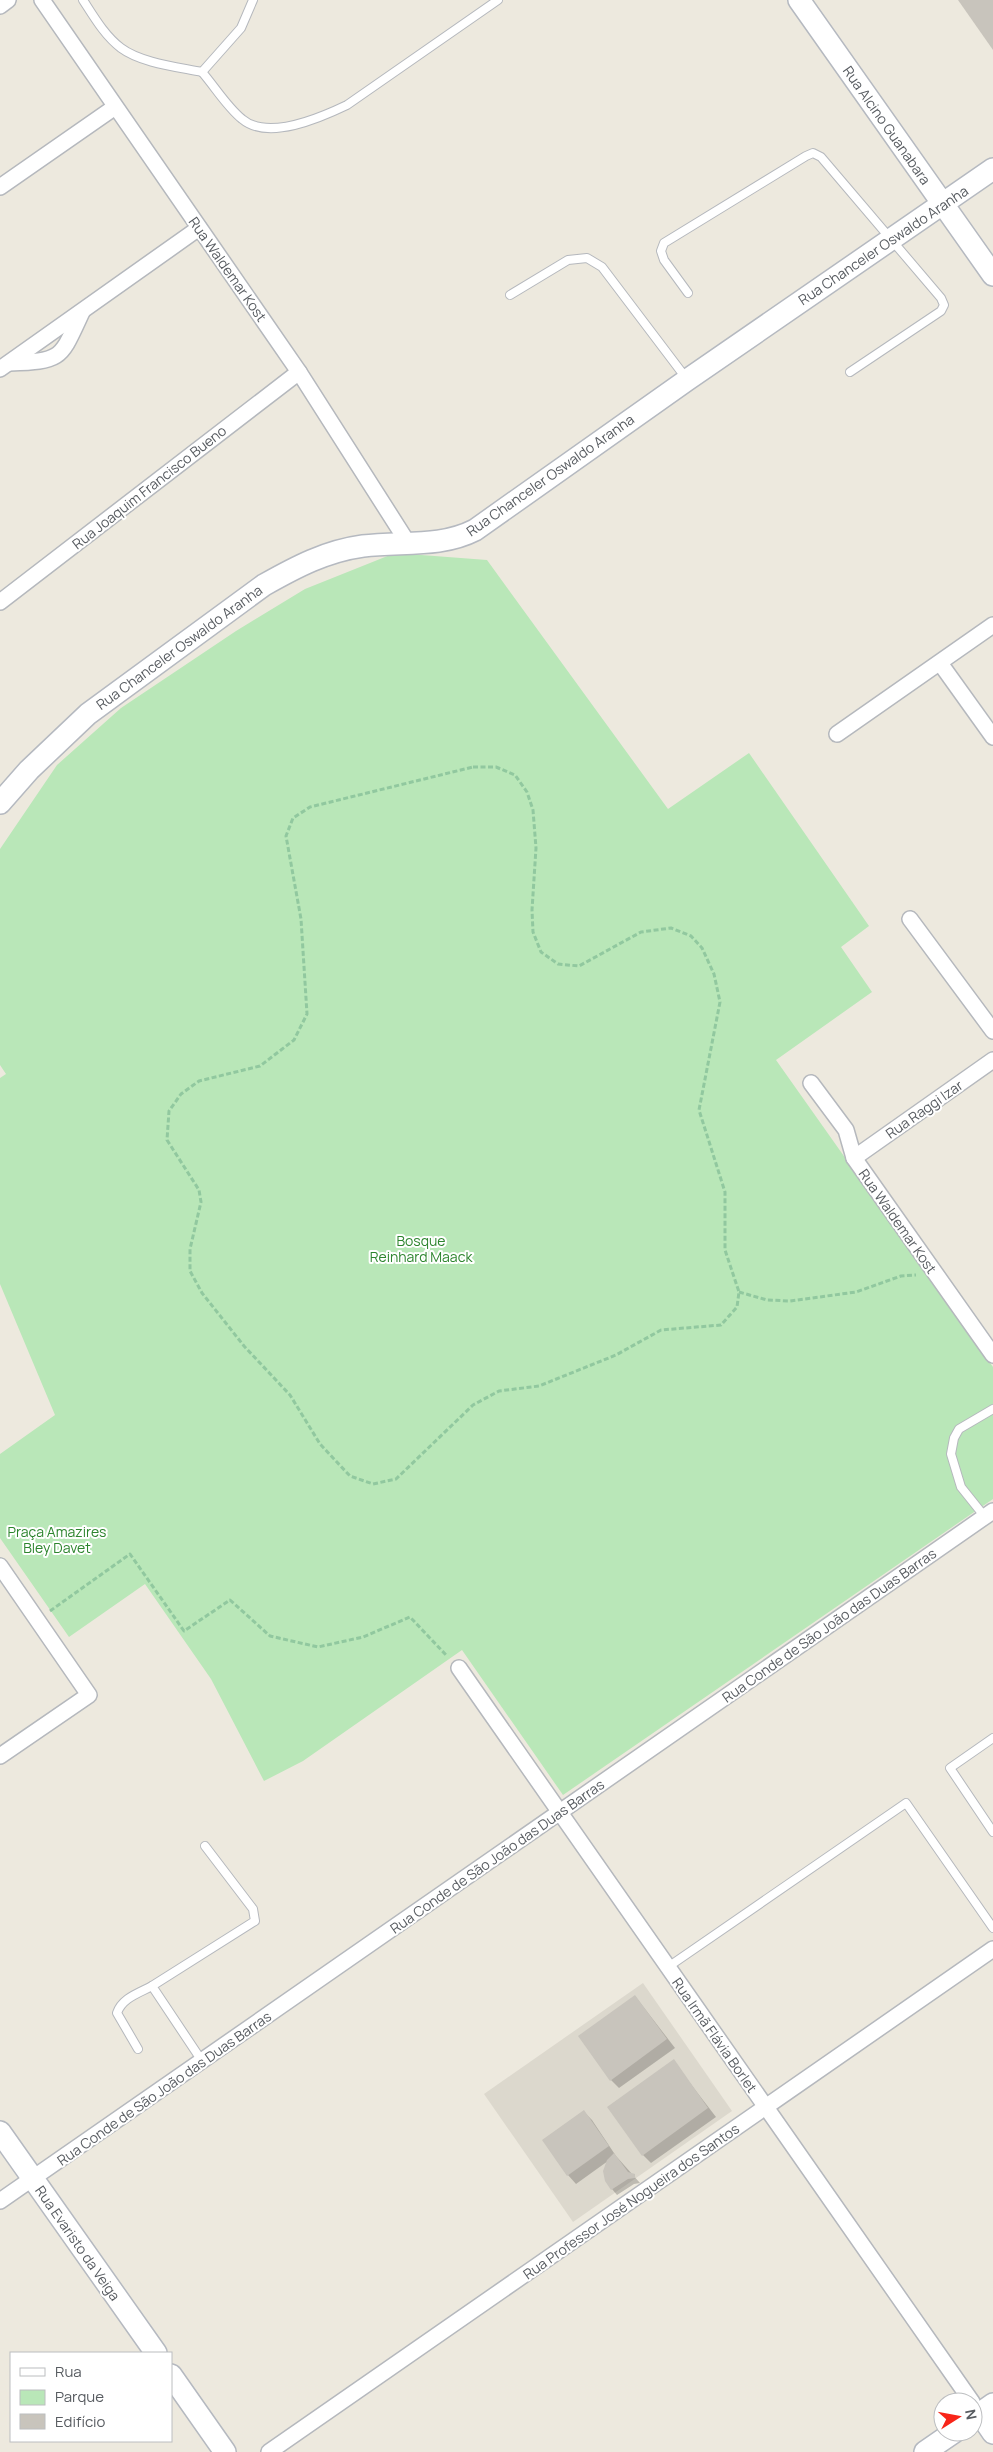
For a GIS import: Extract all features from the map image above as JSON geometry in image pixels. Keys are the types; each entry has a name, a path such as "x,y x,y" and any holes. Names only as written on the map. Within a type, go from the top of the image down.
{"street":[{"path":"0,6 8,0"},
{"name":"Rua Waldemar Kost","path":"42,0 299,372 408,543"},
{"name":"Rua Alcino Guanabara","path":"799,0 993,275"},
{"path":"0,187 115,106"},
{"name":"Rua Chanceler Oswaldo Aranha","path":"0,803 29,770 88,714 264,585 301,565 341,550 449,540 475,530 687,380 993,169"},
{"path":"5,366 200,228"},
{"path":"5,366 44,362 54,358 69,341 83,311"},
{"name":"Rua Joaquim Francisco Bueno","path":"0,602 299,372"},
{"path":"837,734 993,625"},
{"path":"940,662 993,737"},
{"path":"910,919 993,1031"},
{"name":"Rua Raggi Izar","path":"854,1158 993,1060"},
{"name":"Rua Waldemar Kost","path":"811,1083 846,1130 854,1158 993,1355"},
{"name":"Rua Conde de São João das Duas Barras","path":"0,2202 989,1514"},
{"path":"0,1566 89,1694 0,1756"},
{"name":"Rua Irmã Flávia Borlet","path":"459,1668 967,2392"},
{"name":"Rua Professor José Nogueira dos Santos","path":"269,2452 993,1949"},
{"name":"Rua Evaristo da Veiga","path":"0,2132 155,2352"},
{"path":"172,2376 225,2452"},
{"name":"Rua Irmã Flávia Borlet","path":"983,2416 993,2432"},
{"path":"925,2452 940,2442"}],"lane":[{"path":"83,0 97,23 122,49 152,62 202,72 241,119 255,128 273,130 324,116 347,105 498,0"},
{"path":"202,72 242,28 253,0"},
{"path":"688,293 664,260 661,250 664,243 813,153 821,157 941,298 944,305 941,311 850,372"},
{"path":"510,295 568,260 587,258 602,267 687,380"},
{"path":"989,1514 961,1487 951,1454 954,1438 959,1429 993,1409"},
{"path":"993,1738 950,1768 993,1832"},
{"path":"668,1967 906,1803 993,1928"},
{"path":"138,2049 117,2013 119,2006 127,1999 152,1986 256,1921 253,1909 205,1846"},
{"path":"152,1986 202,2061"}],"path":[{"path":"473,767 496,767 515,775 527,792 533,810 536,848 532,910 533,932 541,952 558,964 579,966 641,932 671,928 691,936 702,948 714,974 720,1002 699,1110 725,1192 725,1250 739,1292 737,1307 721,1325 661,1330 616,1355 539,1386 498,1391 473,1405 396,1479 373,1484 350,1476 320,1444 290,1395 244,1346 202,1293 190,1271 190,1249 201,1202 199,1190 167,1140 169,1111 181,1094 199,1081 260,1066 294,1040 307,1014 302,919 286,836 293,818 310,807 473,767"},
{"path":"739,1292 766,1300 790,1301 856,1292 901,1276 923,1275"},
{"path":"37,1620 130,1554 184,1631 230,1600 270,1636 318,1647 363,1637 410,1617 459,1668"}],"shaded area":[{"path":"643,1983 732,2111 573,2222 484,2094"}],"green space":[{"name":"Bosque Reinhard Maack","path":"395,553 487,560 668,809 749,753 869,926 841,947 872,992 776,1060 993,1367 993,1499 563,1795 462,1650 303,1761 264,1781 211,1679 145,1584 69,1637 0,1538 0,1454 55,1415 0,1284 0,1078 6,1074 0,1065 0,849 57,765 121,708 236,631 305,589"}],"building":[{"path":"958,0 993,0 993,50"},
{"path":"635,1995 667,2039 610,2081 578,2036"},
{"path":"674,2059 708,2108 642,2156 607,2107"},
{"path":"584,2110 609,2146 567,2176 542,2140"},
{"path":"614,2153 628,2172 635,2174 635,2178 628,2179 611,2190 605,2181 603,2171 607,2160"}],"park label":[{"name":"Praça Amazires Bley Davet","path":"57,1539"}]}
